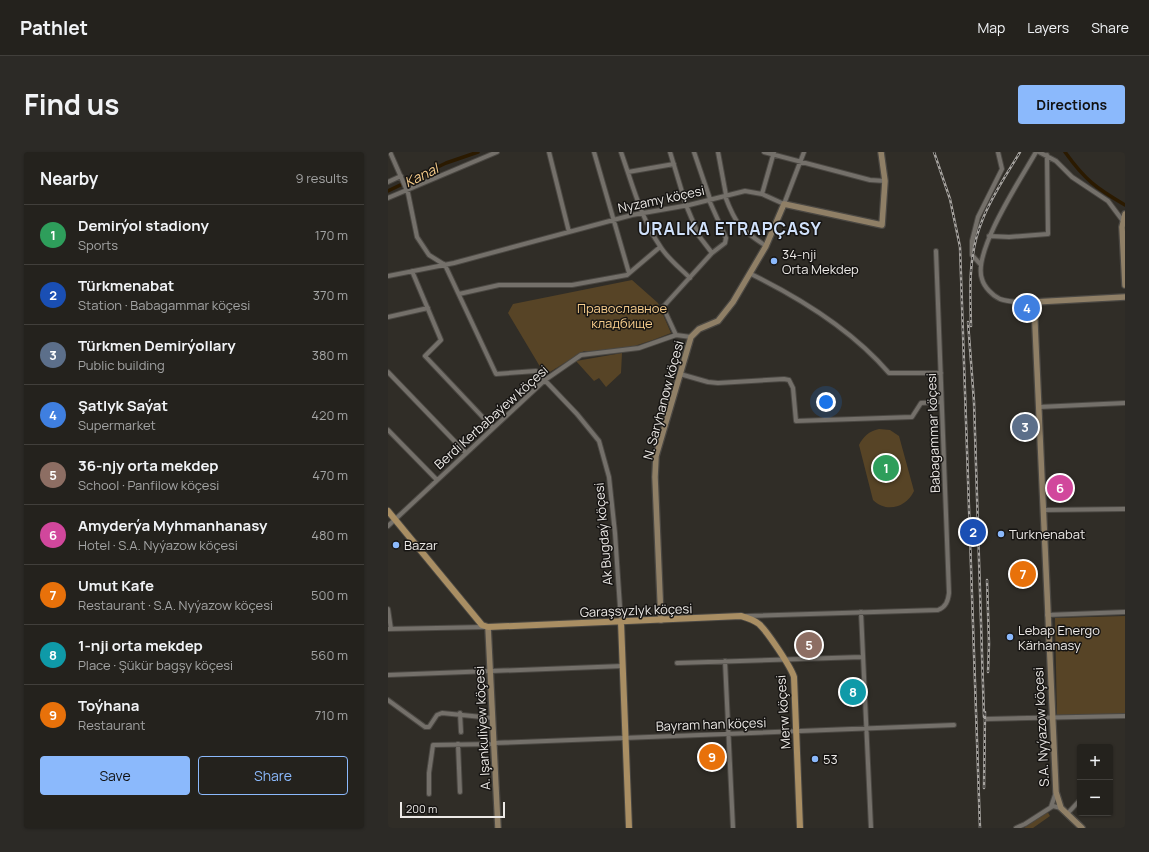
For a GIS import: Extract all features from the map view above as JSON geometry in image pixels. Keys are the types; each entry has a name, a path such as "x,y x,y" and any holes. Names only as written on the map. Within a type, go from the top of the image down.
{"main road":[{"path":"388,511 482,625 488,627"},
{"name":"Garaşsyzlyk köçesi","path":"488,627 741,616"},
{"name":"Merw köçesi","path":"741,616 753,620 760,625 792,670 794,677 800,828"},
{"name":"Ak Bugdaý köçesi","path":"621,622 624,737 629,828"}],"street":[{"path":"390,152 406,188 417,237 429,255 445,265 496,374 536,371 545,380"},
{"path":"388,198 406,188 497,152"},
{"path":"549,152 569,232"},
{"path":"594,152 629,273"},
{"path":"621,152 643,213 660,247 690,278"},
{"path":"670,152 686,205 698,236 712,253"},
{"path":"676,335 663,307 712,253 725,243 726,238 710,200 694,152"},
{"path":"718,152 726,196 735,221 750,236 766,246"},
{"path":"764,152 774,153 870,180 885,181 881,152"},
{"name":"N. Saryhanow köçesi","path":"661,620 656,456 691,337 699,329 718,321 733,302 751,274 766,246 804,152"},
{"path":"981,264 972,254 972,241 978,217 1002,169 998,152"},
{"path":"1125,285 1122,228 1124,217 1108,201 1072,177 1047,155 1038,152 989,236 981,264 981,278 986,287 1000,298 1016,302 1125,297"},
{"path":"762,194 774,153"},
{"path":"989,236 1009,238 1048,234 1047,155"},
{"path":"628,172 674,164"},
{"path":"388,182 402,178"},
{"name":"Nyzamy köçesi","path":"388,276 445,265 614,220 710,200 745,191 762,194 784,204 882,225 885,181"},
{"path":"458,294 499,286 572,285 627,275 660,247"},
{"name":"Babagammar köçesi","path":"936,251 949,593 945,605 938,610"},
{"path":"412,271 441,340 425,356 493,428"},
{"path":"751,274 785,291 816,311 874,355 889,373 941,373"},
{"name":"S.A. Nyýazow köçesi","path":"1034,302 1056,792 1061,808 1082,828"},
{"path":"388,317 428,308"},
{"name":"Berdi Kerbabaýew köçesi","path":"388,526 465,452 545,380 581,355 639,348 676,335 691,337"},
{"path":"388,372 465,452"},
{"path":"680,374 708,382 718,383 784,379 789,380 793,388 796,421 912,417 921,403 941,402"},
{"name":"Ak Bugdaý köçesi","path":"545,380 599,441 609,477 615,533 621,622"},
{"path":"1039,407 1125,403"},
{"path":"388,430 436,480"},
{"path":"1044,510 1125,509"},
{"path":"388,609 389,629 488,627"},
{"name":"Garaşsyzlyk köçesi","path":"741,616 938,610"},
{"path":"860,612 871,828"},
{"path":"1047,615 1125,612"},
{"name":"A. Işankuliýew köçesi","path":"488,627 498,828"},
{"path":"677,663 862,657"},
{"path":"725,661 733,828"},
{"path":"388,675 623,666"},
{"path":"388,700 425,727 429,727 438,714 460,713 492,718"},
{"path":"460,713 461,732"},
{"path":"987,719 1125,716"},
{"name":"Bayram han köçesi","path":"429,794 429,773 433,745 954,725"},
{"path":"458,744 460,792"},
{"path":"1016,828 1023,827 1051,807 1056,792"},
{"path":"1067,814 1077,803"},
{"path":"1051,807 1061,808"}],"green space":[{"name":"Православное кладбище","path":"632,280 658,303 671,333 628,348 595,352 584,351 545,375 508,313 513,304"},
{"path":"622,353 621,373 606,387 599,378 594,381 576,361"},
{"path":"879,429 890,430 899,436 914,491 906,501 895,507 884,506 873,500 859,445 862,439 872,431"},
{"path":"1125,616 1125,714 1057,716 1055,618"},
{"path":"1047,811 1050,816 1033,828 1025,828 1024,826"}],"waterway":[{"name":"Kanal","path":"388,191 446,163 478,152"},
{"name":"Kanal","path":"1065,152 1085,177 1125,205"}],"railway":[{"path":"934,152 950,199 960,247 980,828"},
{"path":"971,326 971,273 977,234 990,203 1020,152"},
{"path":"968,322 974,402 984,717"},
{"path":"987,580 989,644 988,672"},
{"path":"984,788 985,712"}],"place":[{"name":"34-nji Orta Mekdep","path":"774,261"},
{"name":"Şatlyk Saýat","path":"1027,308"},
{"name":"Türkmen Demirýollary","path":"1025,427"},
{"name":"Demirýol stadiony","path":"886,468"},
{"name":"Amyderýa Myhmanhanasy","path":"1060,488"},
{"name":"Türkmenabat","path":"973,532"},
{"name":"Turknenabat","path":"1001,534"},
{"name":"Bazar","path":"396,545"},
{"name":"Umut Kafe","path":"1023,574"},
{"name":"Lebap Energo Kärhanasy","path":"1010,637"},
{"name":"36-njy orta mekdep","path":"809,645"},
{"name":"1-nji orta mekdep","path":"853,692"},
{"name":"Toýhana","path":"712,757"},
{"name":"53","path":"815,759"}],"district":[{"name":"URALKA ETRAPÇASY","path":"730,228"}]}
